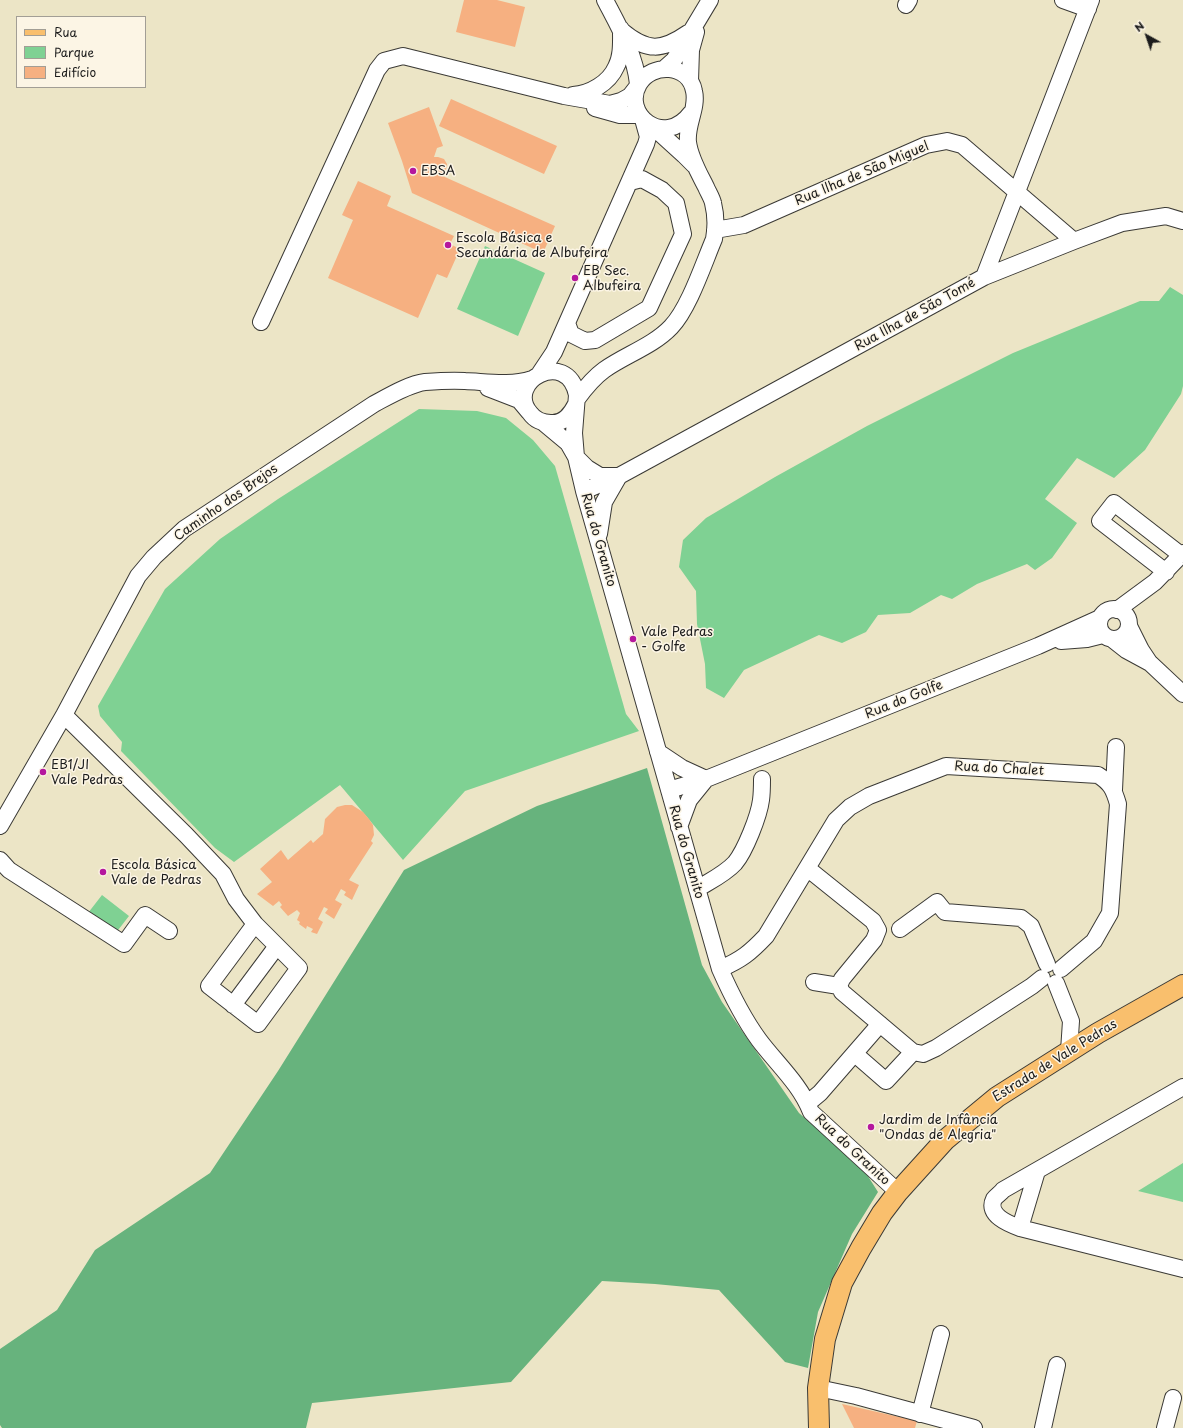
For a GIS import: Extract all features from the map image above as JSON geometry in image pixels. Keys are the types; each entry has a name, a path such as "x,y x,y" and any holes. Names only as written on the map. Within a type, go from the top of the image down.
{"main road":[{"name":"Estrada de Vale Pedras","path":"819,1428 818,1388 825,1339 842,1283 882,1213 898,1192 945,1140 997,1096 1098,1033 1183,985"}],"street":[{"path":"605,0 628,44 637,71 638,86 635,97 636,106 645,120 684,155 696,168"},
{"path":"261,322 352,126 371,81 384,61 403,56 564,96 610,104 621,101 630,96 643,78 674,60 710,0"},
{"path":"1063,0 1089,4"},
{"name":"Rua Ilha de São Tomé","path":"584,491 619,476 984,278 1089,4"},
{"path":"690,82 691,50 700,18"},
{"path":"621,30 633,40 647,46 662,47 676,42 690,32"},
{"path":"564,96 582,94 596,89 607,80 616,67 621,44 621,30"},
{"path":"564,96 585,105 645,120 660,128 678,126 686,121 694,106 696,97 694,89 684,74 675,70 660,69 642,59 628,44"},
{"path":"645,120 648,137 630,182 554,352 527,386 524,398 528,412 534,418 544,423 562,421 570,415 588,384 604,370 659,338 671,327 682,313 714,240 715,230 713,203 696,168 688,142 691,113"},
{"name":"Rua Ilha de São Miguel","path":"715,230 744,225 926,145 947,141 962,145 1074,241"},
{"path":"567,323 571,334 585,341 595,340 649,308 683,234 676,203 662,190 642,179 630,182"},
{"path":"984,278 1122,223 1166,216 1183,221"},
{"path":"567,376 581,376 604,370"},
{"path":"536,376 548,371 558,372 567,376 572,381 576,389 577,402"},
{"name":"Caminho dos Brejos","path":"0,826 64,715 138,576 154,557 184,530 374,404 401,390 423,382 463,381 510,383 522,382 536,376"},
{"name":"Caminho dos Brejos","path":"463,381 499,391 519,400 528,412"},
{"name":"Rua do Granito","path":"577,402 574,433 576,457 584,491 720,969 741,1013 759,1040 796,1085 808,1103 811,1112 898,1192"},
{"name":"Rua do Granito","path":"544,423 568,443 576,457"},
{"path":"576,457 587,468 600,476 619,476 604,502 598,539"},
{"path":"1038,646 1067,640 1095,637 1122,637 1125,634 1125,618 1182,554 1114,503 1100,521 1160,577"},
{"name":"Rua do Golfe","path":"669,790 706,778 1038,646 1100,618 1107,611 1125,618"},
{"path":"1100,618 1099,627 1108,637 1126,650 1150,663"},
{"path":"1125,618 1141,650 1150,663 1183,694"},
{"path":"64,715 186,835 222,874 236,899 252,920 299,968 258,1024 208,986 252,920"},
{"path":"855,1054 886,1081 918,1053 936,1048 1052,974 1094,941 1110,913 1118,804 1114,790 1116,746"},
{"path":"658,752 682,768 706,778 689,800 679,827"},
{"name":"Rua do Chalet","path":"720,969 739,961 754,949 766,936 836,820 850,807 869,796 946,766 1098,775 1107,780 1114,790"},
{"path":"697,889 724,872 735,863 742,852 758,812 761,800 762,779"},
{"path":"0,860 9,870 124,944 145,915 169,931"},
{"path":"807,868 873,921 878,930 874,940 842,978 839,986 842,992 918,1053"},
{"path":"900,929 937,902 945,912 1021,918 1031,926 1071,1021 1069,1051"},
{"path":"233,1005 277,946"},
{"path":"814,982 839,986"},
{"path":"1071,1021 1098,1033"},
{"path":"808,1103 820,1093 880,1024"},
{"path":"1183,1087 1003,1190 994,1200 993,1208 997,1216 1007,1223 1020,1228 1183,1270"},
{"path":"1020,1228 1037,1171"},
{"path":"924,1419 941,1334"},
{"path":"1043,1428 1057,1365"},
{"path":"818,1388 856,1396 924,1419 974,1428"},
{"path":"1164,1428 1174,1398"}],"green space":[{"path":"485,246 545,273 518,336 457,309"},
{"path":"1170,287 1183,295 1183,386 1181,394 1145,450 1114,478 1077,458 1045,499 1077,523 1052,558 1035,570 1027,564 977,584 952,599 941,595 910,613 878,615 866,632 842,643 819,635 744,670 724,698 706,688 705,664 697,624 696,591 679,567 683,540 706,518 775,477 867,426 1013,353 1140,301 1159,301"},
{"path":"419,409 477,411 506,418 533,440 555,466 626,714 639,731 465,791 403,860 340,785 234,862 215,848 121,751 122,742 100,716 98,706 165,589 220,539 278,499"},
{"path":"647,768 702,965 722,1002 799,1113 864,1170 878,1192 852,1234 818,1312 808,1368 785,1362 719,1290 602,1281 511,1382 312,1403 306,1428 2,1428 0,1425 0,1349 57,1310 95,1250 210,1173 278,1071 404,870 537,806"},
{"path":"102,895 129,916 115,934 88,913"},
{"path":"1183,1163 1183,1202 1138,1191"}],"building":[{"path":"464,0 497,0 525,7 515,47 456,32"},
{"path":"451,99 557,146 544,174 439,126"},
{"path":"429,107 443,146 437,148 434,157 444,159 447,164 444,173 438,174 555,226 543,253 412,193 388,123"},
{"path":"358,181 391,196 387,206 454,236 450,244 460,249 447,278 437,274 418,318 328,278 353,220 342,215"},
{"path":"352,805 363,812 369,819 373,825 374,835 371,841 373,843 349,880 359,885 352,900 344,895 346,892 341,889 335,900 342,904 334,919 325,913 328,909 324,907 318,919 323,922 317,934 311,932 313,929 307,926 306,929 299,924 300,922 297,920 300,913 297,910 288,916 280,907 282,905 279,901 273,906 257,894 272,882 260,869 281,850 288,860 311,840 313,843 323,834 325,819 337,807"},
{"path":"842,1404 917,1421 915,1428 854,1428"}],"place":[{"name":"EBSA","path":"413,171"},
{"name":"Escola Básica e Secundária de Albufeira","path":"448,245"},
{"name":"EB Sec. Albufeira","path":"575,278"},
{"name":"Vale Pedras - Golfe","path":"633,639"},
{"name":"EB1/JI Vale Pedras","path":"43,772"},
{"name":"Escola Básica Vale de Pedras","path":"103,872"},
{"name":"Jardim de Infância \"Ondas de Alegria\"","path":"871,1127"}]}
